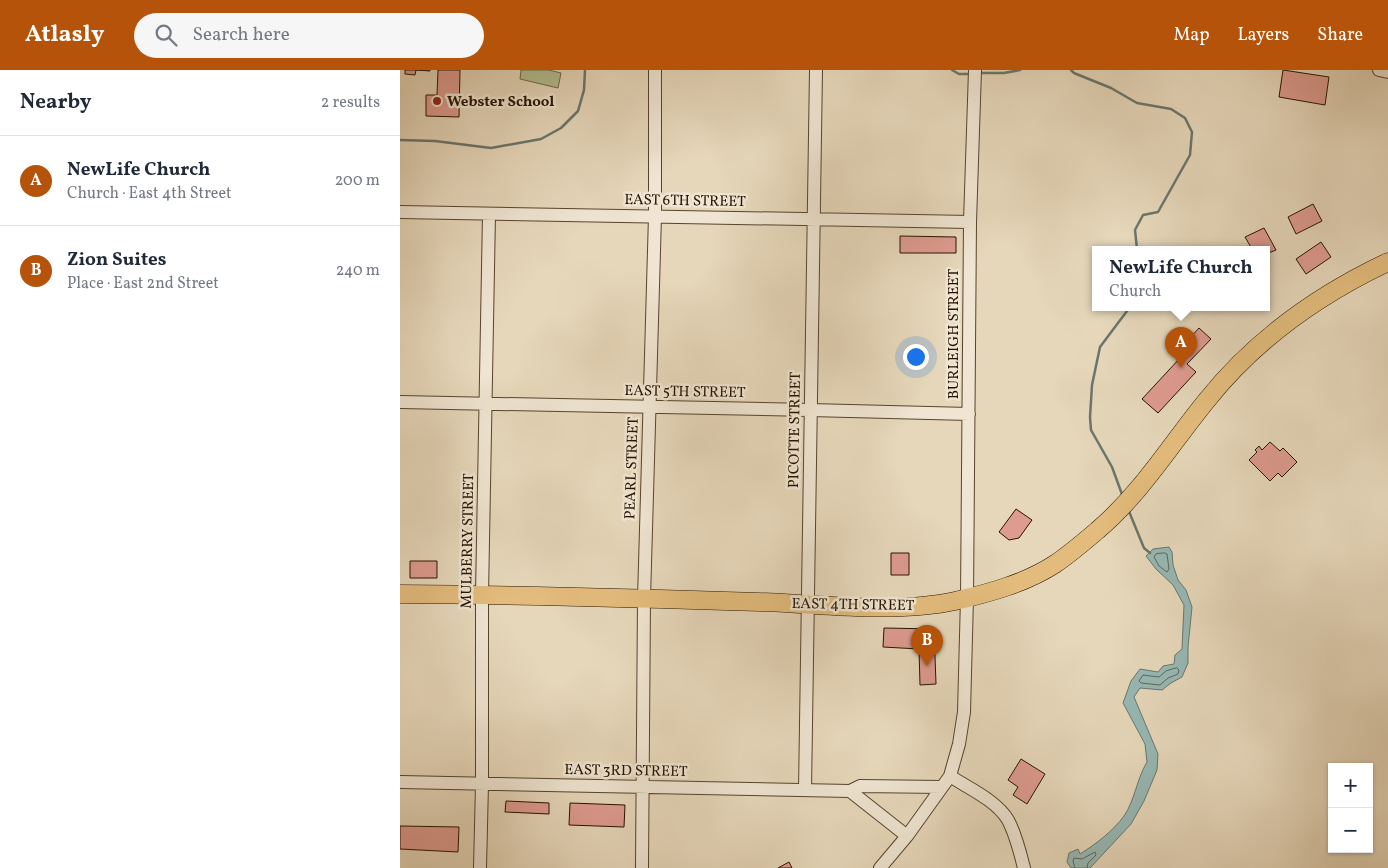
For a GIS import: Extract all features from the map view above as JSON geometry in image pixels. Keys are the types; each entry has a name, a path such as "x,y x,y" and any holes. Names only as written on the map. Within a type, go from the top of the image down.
{"highway":[{"name":"EAST 4TH STREET","path":"400,594 644,599 876,607 944,603 1014,584 1056,564 1101,528 1144,484 1209,397 1255,348 1297,314 1354,279 1388,262"}],"street":[{"name":"PEARL STREET","path":"642,868 644,599 655,216 655,70"},
{"name":"PICOTTE STREET","path":"805,790 816,70"},
{"name":"BURLEIGH STREET","path":"950,776 959,744 964,712 967,598 970,222 975,70"},
{"path":"1379,70 1388,72"},
{"name":"EAST 6TH STREET","path":"400,212 970,222"},
{"name":"MULBERRY STREET","path":"480,868 482,595 489,214"},
{"name":"EAST 5TH STREET","path":"400,402 969,414"},
{"path":"880,868 907,836 950,776 988,801 1007,819 1019,846 1024,868"},
{"name":"EAST 3RD STREET","path":"400,782 850,791 860,786 942,787"},
{"path":"850,791 907,836"}],"green space":[{"path":"521,70 549,70 561,73 558,88 520,79"}],"water":[{"path":"1169,547 1172,552 1173,565 1178,580 1186,590 1192,607 1188,663 1182,677 1162,690 1140,688 1134,697 1158,754 1157,770 1144,801 1131,824 1090,868 1071,868 1067,862 1069,853 1078,849 1080,854 1098,842 1120,822 1128,810 1147,762 1145,744 1123,703 1131,681 1140,669 1158,672 1163,666 1174,664 1175,655 1182,649 1184,605 1173,585 1156,569 1146,556 1153,549"}],"building":[{"path":"405,70 416,70 415,75 405,74"},
{"path":"438,70 460,70 459,117 426,116 426,95 437,95"},
{"path":"1283,70 1329,77 1325,105 1279,97"},
{"path":"1313,204 1322,221 1296,234 1288,217"},
{"path":"1264,228 1276,250 1270,252 1270,246 1250,246 1245,237"},
{"path":"900,236 956,237 956,253 900,253"},
{"path":"1321,242 1331,257 1306,274 1296,259"},
{"path":"1199,328 1211,339 1187,364 1196,372 1158,413 1142,399 1181,357 1176,353"},
{"path":"1270,442 1280,451 1283,448 1297,462 1282,477 1278,473 1270,481 1249,460 1257,452 1255,450 1259,446 1262,450"},
{"path":"1016,509 1032,520 1019,538 1009,540 999,532"},
{"path":"891,553 909,553 909,575 891,575"},
{"path":"410,561 437,561 437,578 410,578"},
{"path":"884,628 934,629 936,684 920,685 919,649 883,647"},
{"path":"1021,759 1045,774 1027,804 1013,795 1018,787 1008,780"},
{"path":"506,801 549,803 549,814 505,812"},
{"path":"570,803 625,805 624,827 569,825"},
{"path":"400,826 459,827 458,852 400,849"},
{"path":"789,862 792,868 778,868"}],"waterway":[{"path":"400,140 435,141 491,148 541,139 561,128 578,111 584,90 585,70"},
{"path":"952,70 959,74 972,74"},
{"path":"980,73 1004,73 1020,70"},
{"path":"1071,70 1074,73 1111,88 1137,103 1171,109 1185,118 1192,132 1190,155 1158,212 1143,215 1135,230 1137,246"},
{"path":"1123,497 1112,467 1091,430 1090,417 1092,385 1100,347 1127,311"},
{"path":"1128,509 1144,548 1150,553"}],"place":[{"name":"Webster School","path":"437,101"},
{"name":"NewLife Church","path":"1181,368"},
{"name":"Zion Suites","path":"927,666"}]}
